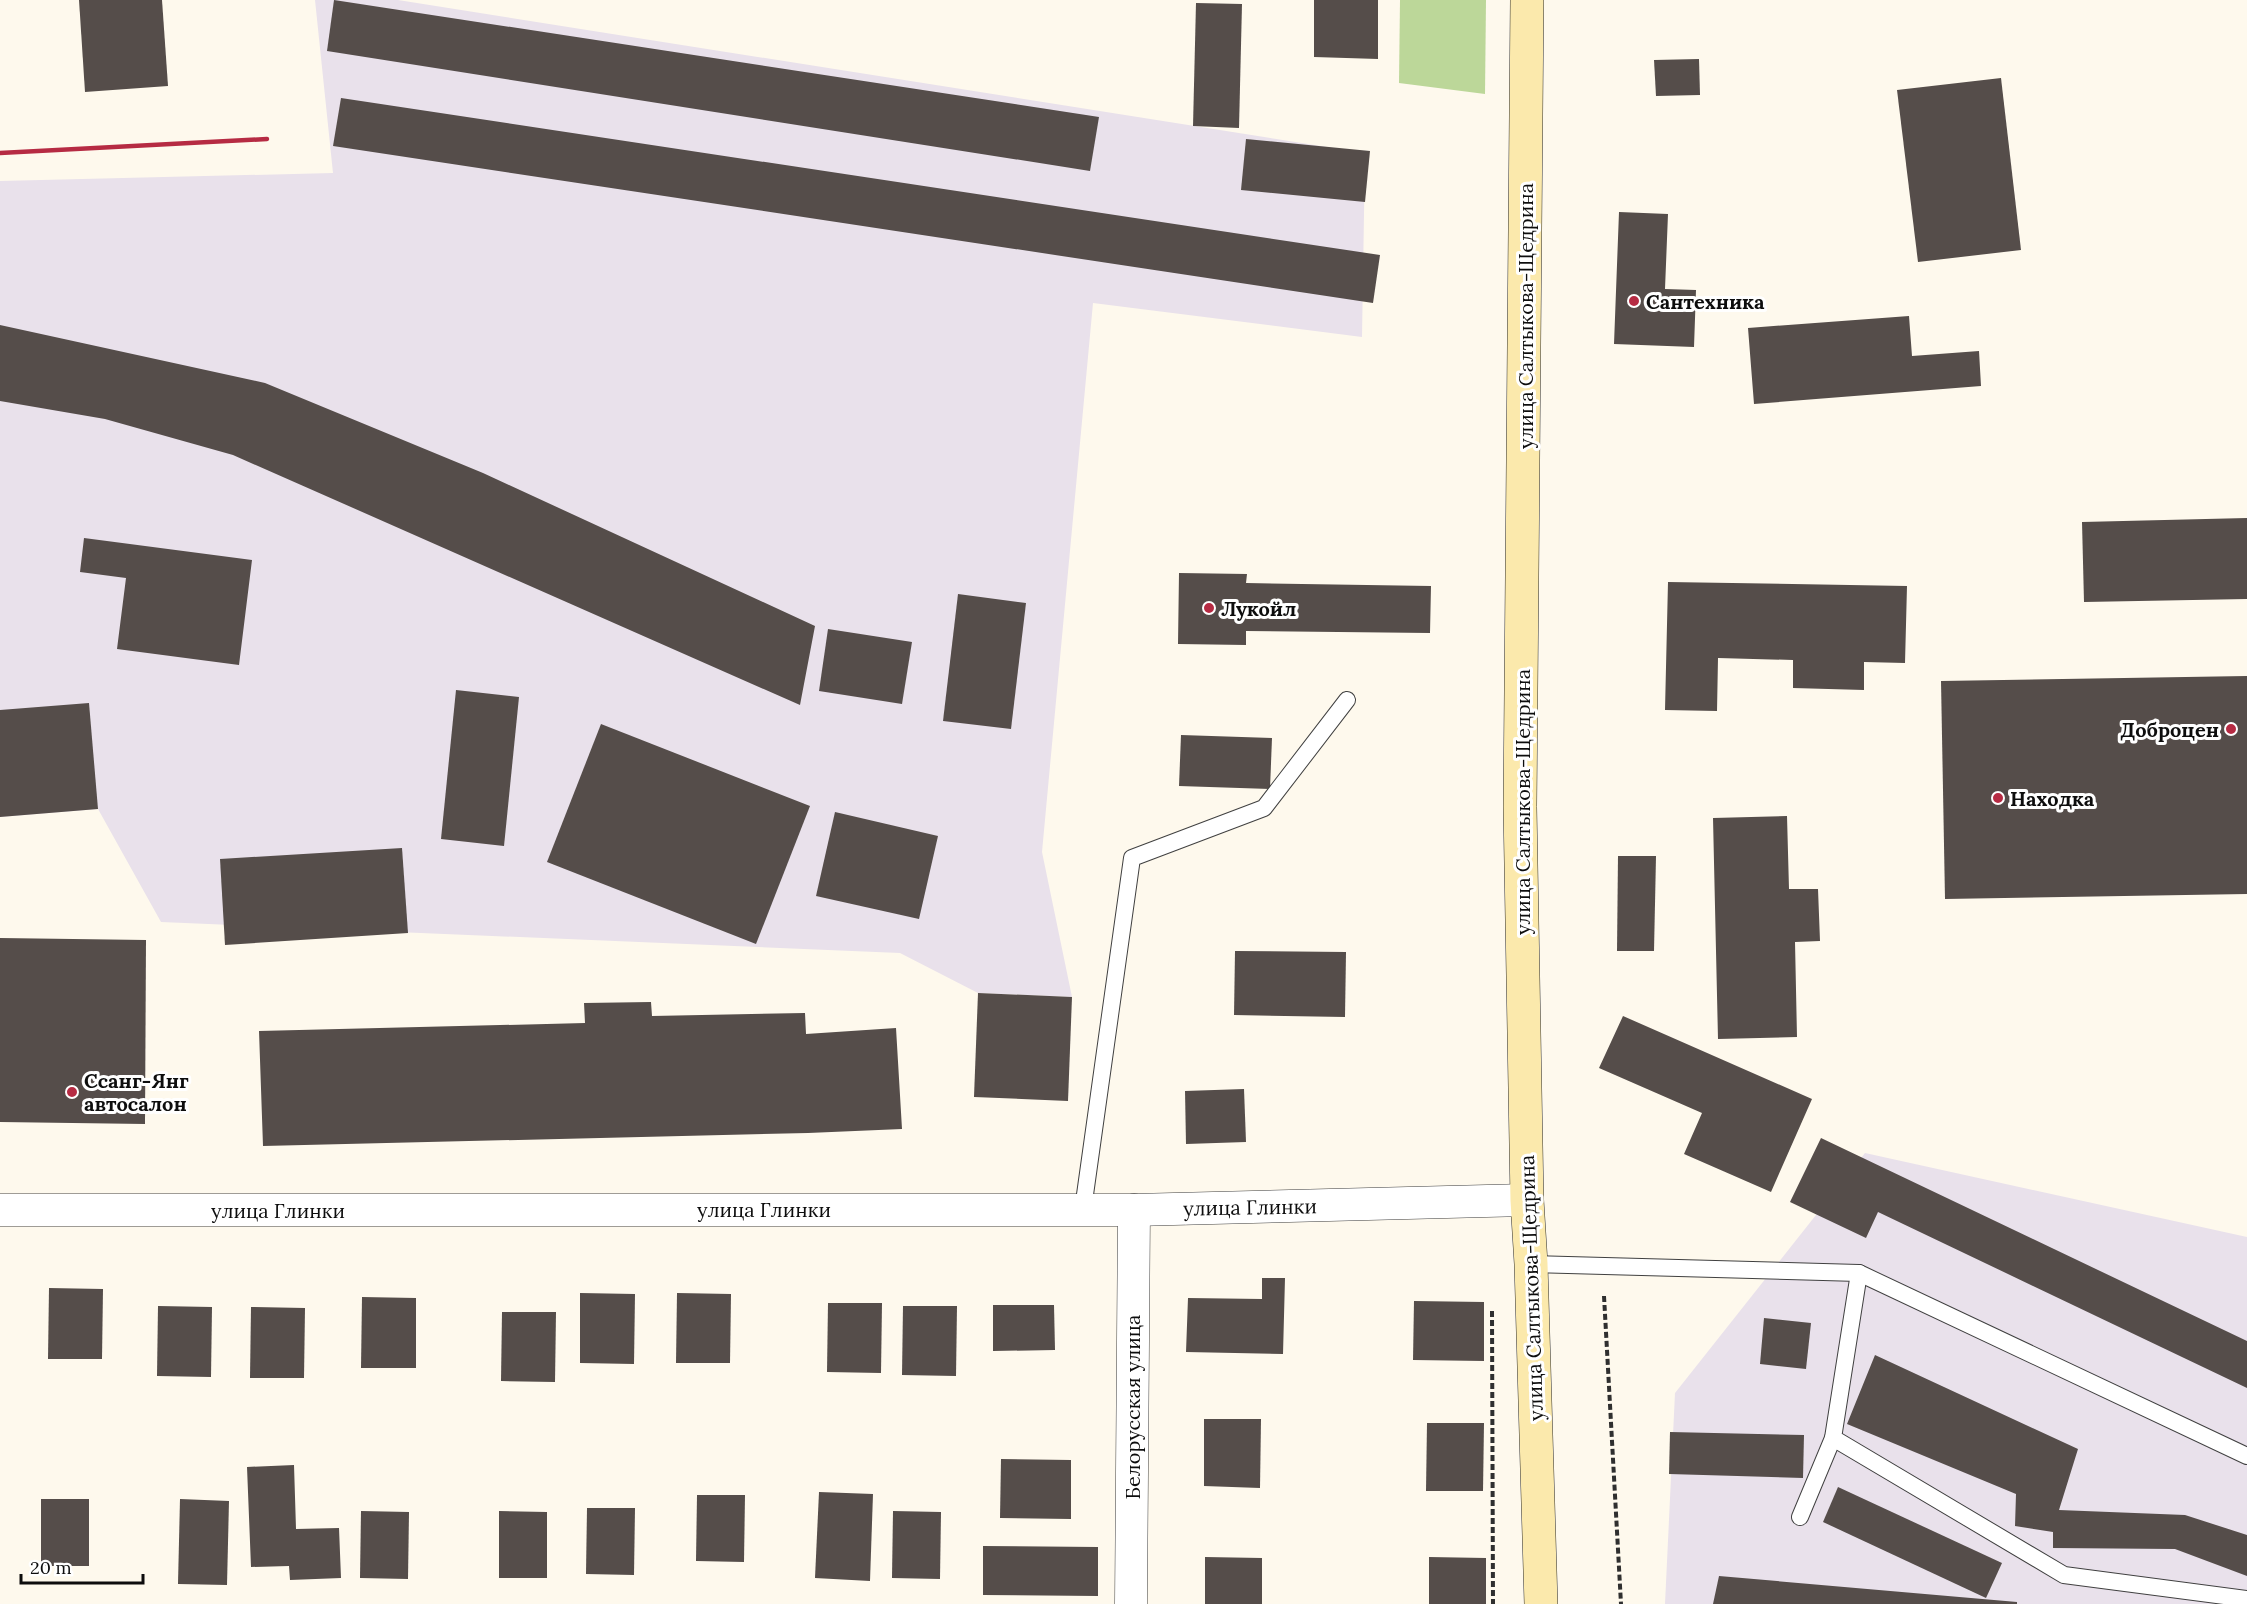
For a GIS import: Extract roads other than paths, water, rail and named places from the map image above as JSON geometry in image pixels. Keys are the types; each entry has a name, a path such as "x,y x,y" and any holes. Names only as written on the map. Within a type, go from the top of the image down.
{"main road":[{"name":"улица Салтыкова-Щедрина","path":"1527,0 1520,807 1527,1200 1541,1604"}],"street":[{"name":"улица Глинки","path":"0,1210 1134,1210 1527,1200"},
{"name":"Белорусская улица","path":"1131,1604 1134,1210"}],"lane":[{"path":"1083,1209 1132,858 1264,808 1347,700"},
{"path":"1531,1264 1859,1273 2247,1456"},
{"path":"1800,1518 1833,1438 1859,1273"},
{"path":"1833,1438 2064,1575 2247,1599"}],"railway":[{"path":"0,153 267,139"}],"place":[{"name":"Сантехника","path":"1634,301"},
{"name":"Лукойл","path":"1209,608"},
{"name":"Доброцен","path":"2231,729"},
{"name":"Находка","path":"1998,798"},
{"name":"Ссанг-Янг автосалон","path":"72,1092"}]}
